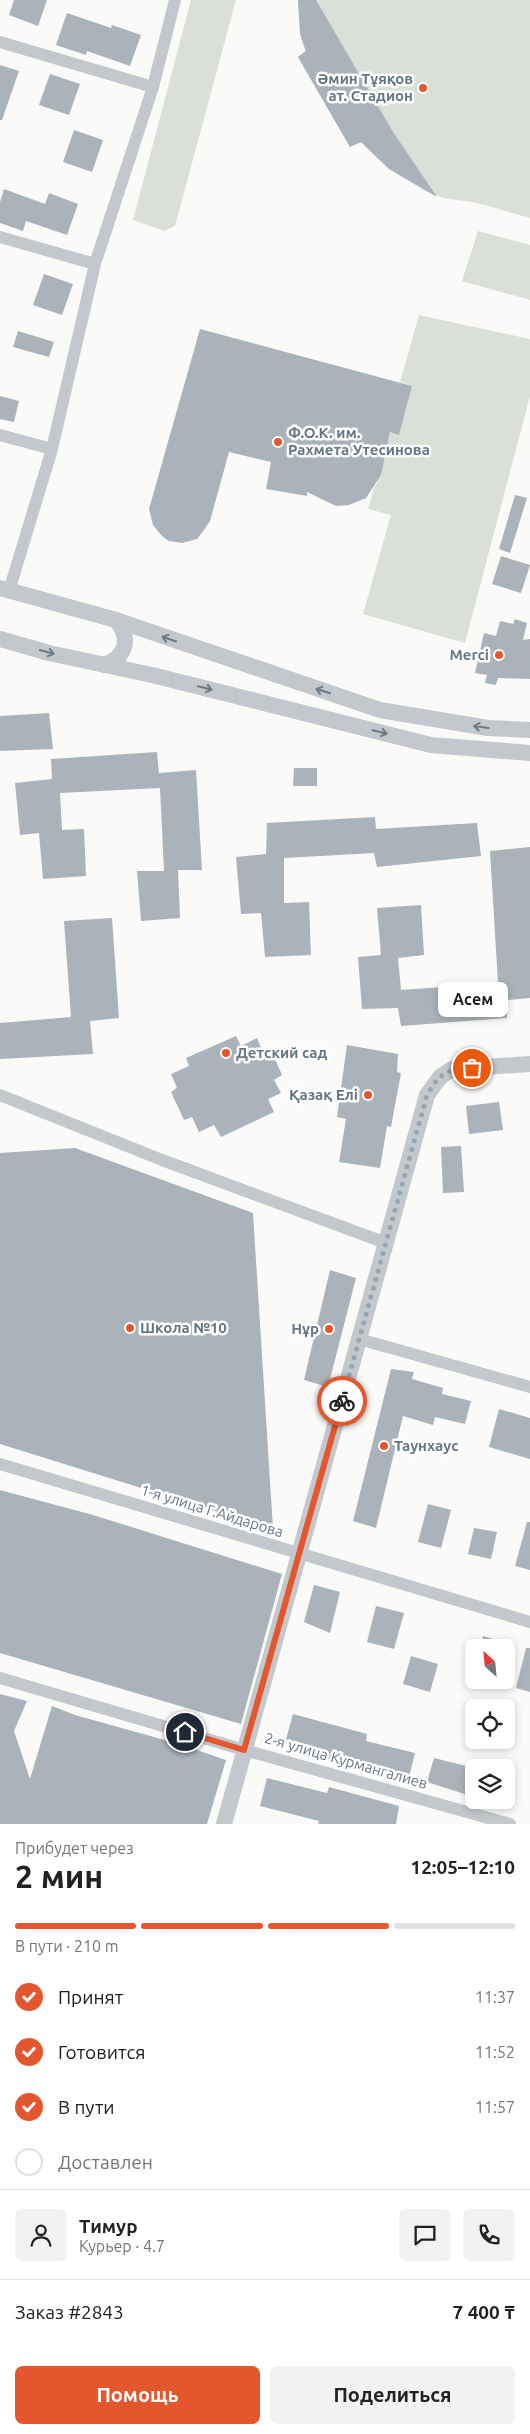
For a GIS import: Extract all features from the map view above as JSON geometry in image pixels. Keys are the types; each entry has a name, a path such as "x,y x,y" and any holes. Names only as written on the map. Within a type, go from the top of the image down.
{"street":[{"path":"175,0 153,87 95,264 52,449 5,589 116,620 380,710 488,728 530,730"},
{"path":"0,42 153,87"},
{"path":"0,237 95,264"},
{"path":"0,435 52,449"},
{"path":"104,665 121,654 126,645 124,632 116,620"},
{"path":"0,639 49,653 431,745 530,753"},
{"path":"224,1824 427,1095 444,1073 452,1068 530,1064"},
{"path":"0,1095 180,1166 386,1243"},
{"path":"359,1339 530,1387"},
{"name":"1-я улица Г.Айдарова","path":"0,1464 530,1622"},
{"name":"2-я улица Курмангалиев","path":"0,1678 244,1750 510,1824"}],"shaded area":[{"path":"191,0 236,0 175,226 164,231 133,220"},
{"name":"Әмин Тұяқов ат. Стадион","path":"298,0 530,0 530,218 478,203 444,198 426,191 389,169 361,142 350,147 298,57 305,51 300,34"},
{"path":"478,231 530,245 530,300 462,281"},
{"path":"419,315 530,339 530,396 465,643 363,614 391,515 368,509 374,488 381,475 390,432 399,434 412,386 400,382"}],"building":[{"path":"14,0 47,0 38,26 9,15"},
{"path":"298,0 316,0 393,132 437,197 389,169 361,142 350,147 298,57 306,51 300,34"},
{"path":"67,13 111,28 112,25 141,35 130,66 87,51 86,55 56,45"},
{"path":"0,65 19,71 2,120 0,120"},
{"path":"50,74 80,84 69,115 39,105"},
{"path":"74,130 103,140 92,172 63,162"},
{"path":"4,189 45,204 49,193 78,204 67,235 26,221 23,231 0,223 0,202"},
{"path":"44,274 73,284 62,315 33,305"},
{"name":"Ф.О.К. им. Рахмета Утесинова","path":"200,329 412,386 399,435 390,432 381,475 366,498 349,505 336,506 307,492 307,496 266,489 271,462 229,452 210,521 197,539 182,543 169,541 162,536 153,525 149,509"},
{"path":"18,331 54,342 49,357 13,347"},
{"path":"0,396 19,401 14,422 0,419"},
{"path":"515,495 527,498 510,553 499,549"},
{"path":"501,556 530,565 521,593 492,584"},
{"name":"Merci","path":"515,619 527,623 523,640 530,639 530,679 498,678 496,685 485,683 487,675 475,673 484,633 496,636 500,621 513,624"},
{"path":"49,713 53,749 0,751 0,716"},
{"path":"157,752 159,773 196,770 202,870 178,870 180,918 141,921 137,871 164,871 160,788 60,793 62,830 84,829 86,876 43,879 39,833 20,835 15,783 52,779 51,759"},
{"path":"294,768 317,768 317,786 293,786"},
{"path":"375,817 376,829 477,823 481,856 377,867 374,853 284,858 284,903 309,902 311,955 265,957 261,913 241,914 236,857 266,854 267,823"},
{"path":"530,847 530,998 507,1000 507,1018 401,1026 398,1008 362,1009 358,957 381,955 377,908 421,905 424,955 398,958 401,990 498,983 490,851"},
{"path":"112,918 119,1018 90,1021 93,1054 0,1059 0,1023 71,1017 64,921"},
{"path":"236,1036 241,1046 257,1038 263,1053 271,1050 282,1075 274,1080 281,1093 268,1099 274,1112 221,1137 214,1125 199,1132 192,1117 184,1120 171,1092 177,1088 171,1074 189,1066 186,1058"},
{"name":"Қазақ Елі","path":"347,1045 398,1054 397,1072 401,1073 391,1127 387,1126 380,1168 339,1162 346,1119 337,1117"},
{"path":"499,1102 503,1130 469,1134 466,1106"},
{"path":"461,1146 464,1192 443,1193 441,1147"},
{"name":"Школа №10","path":"75,1148 253,1213 273,1529 0,1444 0,1153"},
{"name":"Нұр","path":"330,1270 356,1278 328,1387 304,1380"},
{"name":"Таунхаус","path":"391,1369 414,1372 412,1379 443,1388 442,1394 471,1401 465,1424 435,1417 433,1425 403,1416 376,1528 353,1521"},
{"path":"499,1409 530,1418 530,1459 489,1447"},
{"path":"0,1490 93,1515 282,1574 241,1724 0,1653"},
{"path":"428,1504 451,1510 441,1548 418,1542"},
{"path":"527,1522 530,1522 530,1570 515,1566"},
{"path":"474,1528 497,1532 491,1559 468,1554"},
{"path":"314,1585 340,1592 330,1633 304,1622"},
{"path":"376,1606 404,1613 394,1649 367,1642"},
{"path":"483,1636 493,1639 482,1639"},
{"path":"526,1648 530,1648 530,1692 516,1688"},
{"path":"411,1656 438,1664 430,1692 403,1684"},
{"path":"0,1694 27,1701 14,1731 30,1779 52,1706 75,1715 179,1744 226,1760 207,1824 0,1824"},
{"path":"293,1714 367,1734 366,1741 415,1753 408,1781 331,1763 331,1760 285,1743"},
{"path":"434,1758 465,1766 465,1794 427,1782"},
{"path":"267,1778 327,1793 329,1787 399,1806 396,1824 318,1824 319,1821 260,1806"}],"way so far":[{"path":"342,1401 427,1095 440,1077 452,1068 472,1068"}],"place":[{"name":"Әмин Тұяқов ат. Стадион","path":"423,88"},
{"name":"Ф.О.К. им. Рахмета Утесинова","path":"278,442"},
{"name":"Merci","path":"499,655"},
{"name":"Детский сад","path":"226,1053"},
{"name":"Асем","path":"472,1068"},
{"name":"Қазақ Елі","path":"368,1095"},
{"name":"Школа №10","path":"130,1328"},
{"name":"Нұр","path":"329,1329"},
{"name":"Таунхаус","path":"384,1446"}],"route":[{"path":"185,1732 244,1750 342,1401"}]}
